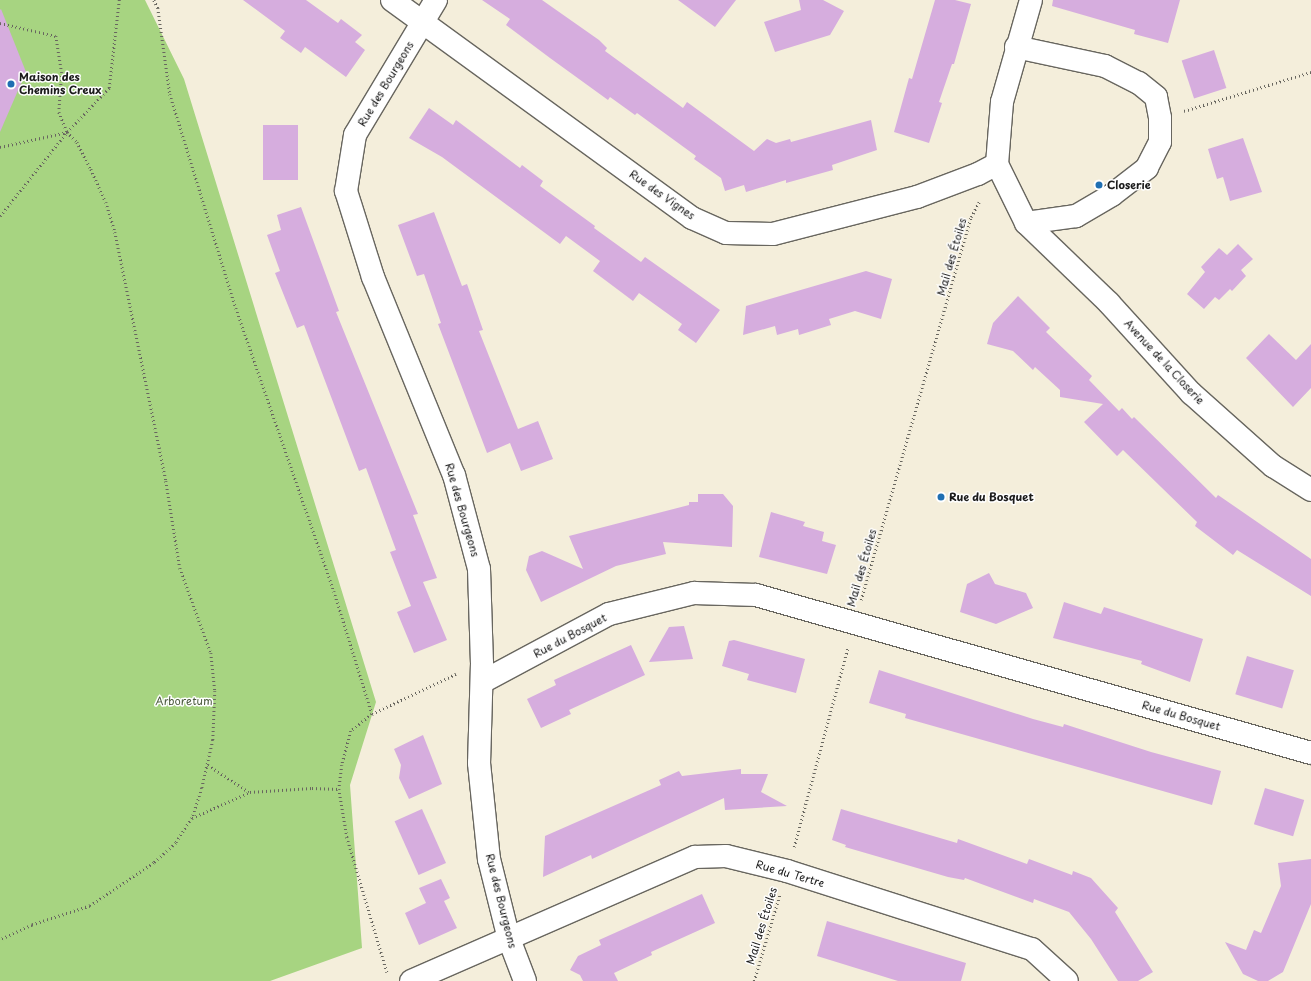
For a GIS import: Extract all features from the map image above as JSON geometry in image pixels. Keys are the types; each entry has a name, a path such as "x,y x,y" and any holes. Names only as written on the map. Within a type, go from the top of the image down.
{"street":[{"name":"Rue des Vignes","path":"392,0 692,218 726,233 773,234 917,197 978,174 997,164"},
{"name":"Rue des Bourgeons","path":"436,0 424,23 355,135 346,191 373,277 454,475 479,569 482,673 479,763 489,859 509,939 525,981"},
{"path":"997,164 1002,102 1016,47 1031,0"},
{"path":"1016,47 1105,66 1140,83 1156,97 1160,118 1160,142 1148,168 1112,195 1076,216 1026,223"},
{"name":"Avenue de la Closerie","path":"997,164 1026,223 1109,303 1191,393 1273,466 1311,490"},
{"name":"Rue du Bosquet","path":"482,673 609,614 694,593 756,595 1311,753"},
{"name":"Rue du Tertre","path":"411,981 695,857 726,856 787,871 1032,949 1067,981"}],"path":[{"path":"0,216 67,132 109,88 119,0"},
{"path":"154,0 158,8 172,102 236,308 334,591 372,714"},
{"path":"0,23 56,36 62,72 59,112 67,132 77,142 91,169 106,202 115,232 170,502 180,568 211,653 215,691 213,740 208,765 192,818 176,843 154,863 90,906 32,926 0,940"},
{"path":"1160,118 1311,72"},
{"path":"0,147 67,132"},
{"name":"Mail des Étoiles","path":"754,981 787,871 854,623 972,217 997,164"},
{"path":"388,975 347,837 339,789 342,765 351,731 372,714 482,673"},
{"path":"208,765 250,792"},
{"path":"192,818 250,792 312,788 339,789"}],"green space":[{"name":"Arboretum","path":"0,0 145,0 184,79 376,702 350,785 362,948 270,981 0,981"}],"building":[{"path":"243,0 306,0 338,23 341,19 362,35 355,42 365,50 346,77 305,47 301,53 280,38 285,31"},
{"path":"482,0 542,0 599,40 607,48 605,51 683,108 687,102 754,151 767,139 776,143 790,139 791,142 871,120 877,150 832,165 833,170 786,183 786,180 746,192 744,185 725,191 721,178 694,159 696,156 637,113 635,115 610,97 608,100 550,58 506,25 510,19"},
{"path":"678,0 736,0 715,27"},
{"path":"799,0 823,0 844,11 830,35 775,52 764,22 801,10"},
{"path":"935,0 955,0 971,4 954,64 952,64 939,102 942,103 929,143 894,132 909,78 912,79"},
{"path":"1053,0 1180,0 1168,43 1134,34 1135,30 1052,6"},
{"name":"Maison des Chemins Creux","path":"1,9 26,72 0,132 0,10"},
{"path":"1214,50 1226,88 1194,99 1182,61"},
{"path":"429,108 453,125 456,120 520,168 522,165 543,181 540,186 595,226 594,228 641,262 645,257 720,310 696,343 678,330 682,324 639,293 633,301 593,271 600,261 566,236 560,244 442,157 409,138"},
{"path":"263,125 298,125 298,180 263,180"},
{"path":"1243,138 1262,192 1230,201 1223,177 1217,179 1208,149"},
{"path":"301,207 339,311 336,312 418,514 413,515 437,578 423,582 447,640 414,653 397,612 411,606 390,552 396,550 366,468 359,471 304,325 297,328 275,273 280,271 267,235 281,230 277,215"},
{"path":"434,212 462,286 467,284 483,330 479,331 518,429 538,421 553,459 521,471 510,443 487,453 438,324 441,323 424,274 417,276 398,225"},
{"path":"1238,244 1253,259 1241,270 1246,276 1232,291 1230,289 1219,300 1215,297 1204,309 1187,294 1205,272 1201,267 1219,248 1227,255"},
{"path":"866,271 892,279 881,319 855,311 829,319 831,325 799,335 798,329 777,335 775,326 743,335 746,306"},
{"path":"1018,296 1050,328 1046,332 1092,376 1089,380 1119,411 1122,408 1132,419 1134,417 1216,498 1218,495 1311,559 1311,596 1237,550 1233,555 1195,526 1197,522 1123,450 1117,456 1084,422 1103,404 1060,397 1060,390 1035,367 1033,370 1013,351 987,344 993,323"},
{"path":"1269,334 1296,360 1311,344 1311,388 1293,407 1246,358"},
{"path":"698,494 723,494 733,506 732,547 663,542 666,554 616,566 541,602 526,570 529,556 542,551 583,569 569,536 689,505 689,502 698,502"},
{"path":"771,512 805,522 803,526 824,532 822,541 836,545 827,574 759,557"},
{"path":"989,573 995,584 1026,593 1033,608 996,624 960,612 967,584"},
{"path":"1064,602 1101,614 1104,607 1203,639 1190,682 1141,664 1142,661 1053,638"},
{"path":"684,626 693,659 649,662 669,627"},
{"path":"734,640 805,659 796,693 747,680 749,674 722,666 729,641"},
{"path":"631,645 645,675 569,710 571,714 541,728 527,699 556,685 554,680"},
{"path":"1247,656 1294,670 1282,709 1235,694"},
{"path":"879,670 1033,719 1063,727 1064,724 1151,752 1221,771 1212,805 905,718 906,714 869,703"},
{"path":"423,735 442,784 409,799 399,778 401,765 394,749"},
{"path":"741,769 741,774 768,774 761,792 787,806 725,810 724,798 592,859 591,855 543,877 545,836 661,785 659,780 679,771 682,776"},
{"path":"1265,788 1304,800 1293,836 1254,824"},
{"path":"422,809 446,863 419,875 395,821"},
{"path":"841,809 957,843 958,839 1027,864 1029,859 1072,875 1073,871 1091,878 1118,908 1115,912 1153,972 1138,981 1118,981 1091,939 1069,912 1034,899 1033,903 965,878 964,880 948,877 845,847 846,845 832,840"},
{"path":"1311,859 1311,904 1283,972 1268,981 1258,981 1243,974 1225,942 1246,950 1254,930 1261,933 1281,886 1278,863"},
{"path":"441,879 450,898 444,901 457,928 419,945 405,913 426,903 419,888"},
{"path":"702,894 715,923 651,952 652,955 614,973 618,981 583,981 580,975 570,970 578,956 601,945 599,940"},
{"path":"827,921 966,963 961,981 898,981 817,956"}],"place":[{"name":"Maison des Chemins Creux","path":"11,84"},
{"name":"Closerie","path":"1099,185"},
{"name":"Rue du Bosquet","path":"941,497"}]}
